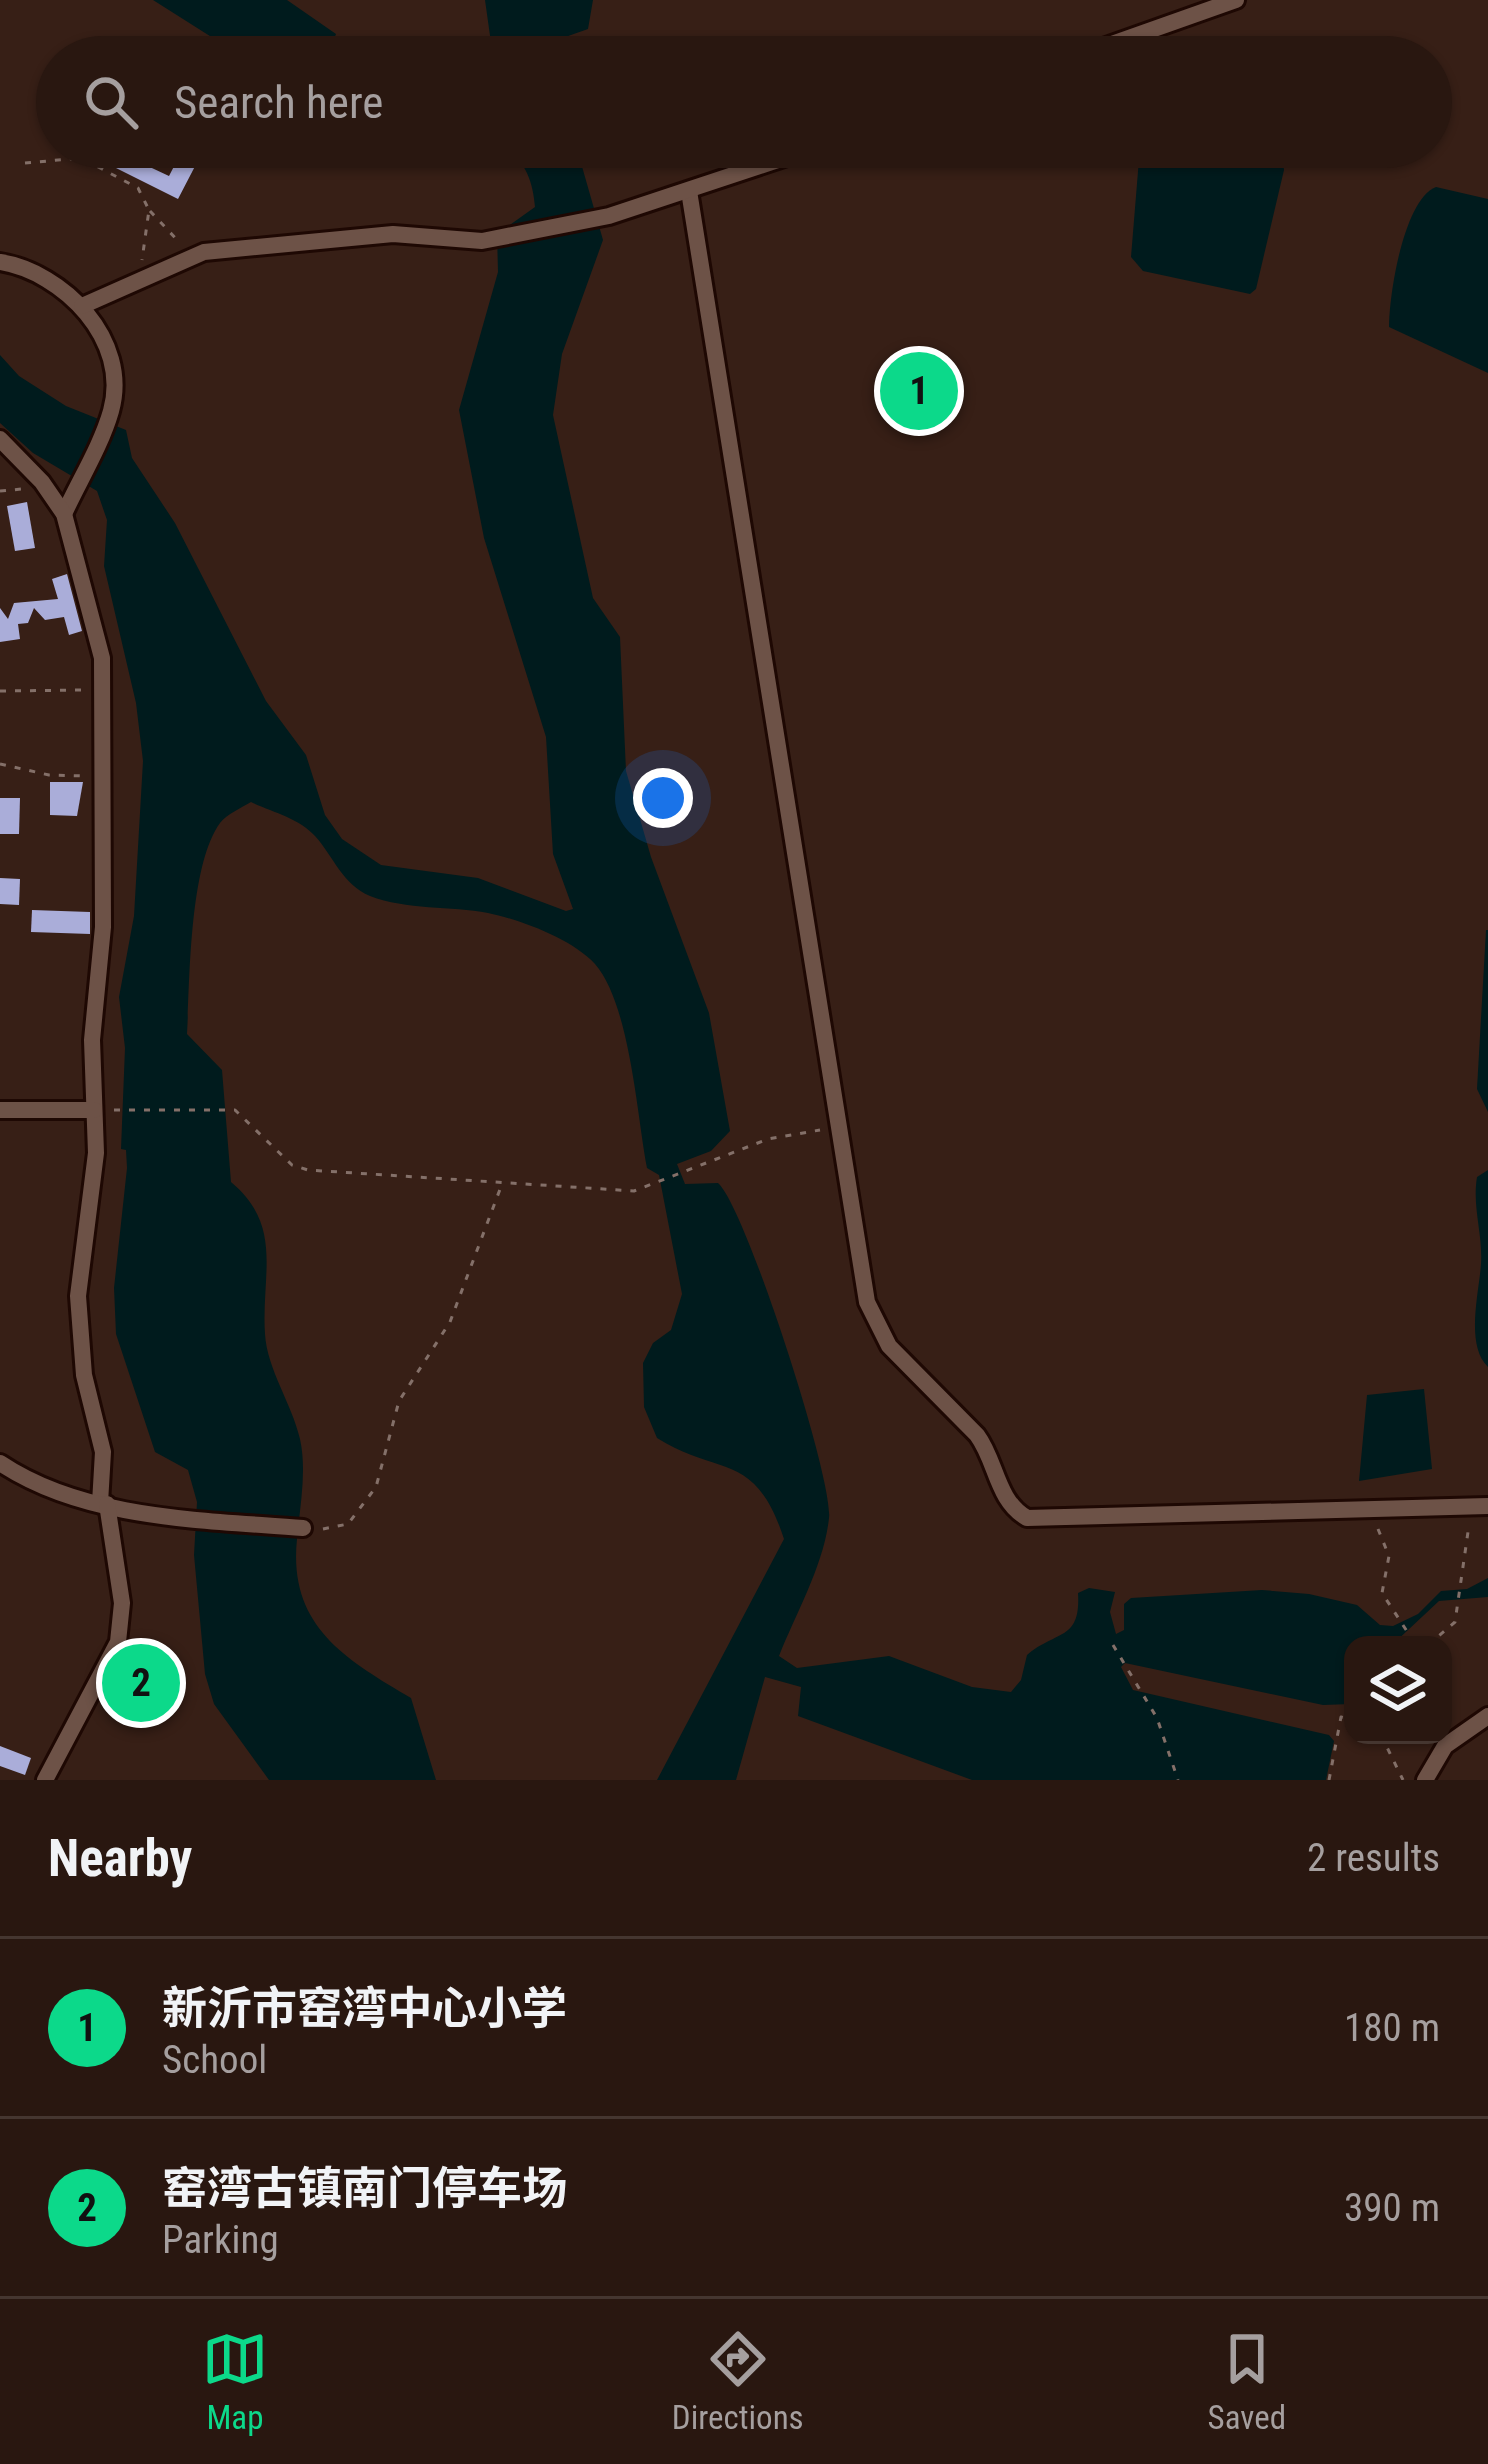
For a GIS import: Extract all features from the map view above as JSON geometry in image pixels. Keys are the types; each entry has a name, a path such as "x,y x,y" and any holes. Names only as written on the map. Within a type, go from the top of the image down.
{"street":[{"path":"1134,36 1235,0"},
{"path":"82,306 192,255 393,234 482,241 609,216 755,168"},
{"path":"689,190 837,1129 867,1302 889,1346 977,1435 990,1453 1012,1509 1044,1520 1488,1506"},
{"path":"0,262 58,281 82,306 110,366 110,414 64,514"},
{"path":"0,440 42,482 64,514 98,637 105,690 103,927 92,1040 95,1174 81,1262 78,1336 104,1452 104,1503 122,1604 118,1642 45,1780"},
{"path":"0,1110 94,1110"},
{"path":"0,1463 45,1487 104,1503 190,1519 303,1528"},
{"path":"1425,1780 1445,1746 1488,1716"}],"path":[{"path":"25,163 36,162"},
{"path":"100,168 138,188 148,210 192,255"},
{"path":"140,278 148,210"},
{"path":"0,491 42,482"},
{"path":"0,691 105,690"},
{"path":"0,764 49,775 104,777"},
{"path":"94,1110 235,1110 292,1165 308,1170 634,1191 768,1138 837,1129"},
{"path":"303,1528 348,1524 376,1487 398,1401 450,1322 502,1184"},
{"path":"1439,1636 1455,1622 1457,1585 1469,1551 1468,1507"},
{"path":"1377,1509 1378,1535 1389,1556 1382,1593 1412,1636"},
{"path":"1113,1645 1156,1718 1178,1780"},
{"path":"1329,1780 1344,1718"},
{"path":"1385,1744 1402,1780"}],"water":[{"path":"153,0 287,0 336,34 335,36 210,36"},
{"path":"485,0 593,0 588,29 568,36 490,36"},
{"path":"524,168 582,168 603,240 562,354 553,415 593,598 620,637 626,771 651,857 709,1013 730,1131 711,1151 677,1164 685,1184 718,1183 731,1202 786,1345 827,1494 829,1518 821,1553 779,1656 797,1668 889,1656 972,1687 1011,1692 1021,1680 1027,1655 1071,1627 1078,1593 1089,1588 1115,1592 1110,1612 1116,1634 1124,1630 1124,1604 1131,1598 1262,1590 1309,1594 1357,1605 1380,1625 1393,1626 1418,1614 1441,1591 1467,1589 1488,1578 1488,1597 1439,1601 1402,1636 1344,1636 1344,1704 1323,1705 1125,1663 1121,1667 1133,1690 1329,1735 1334,1741 1326,1780 972,1780 798,1716 801,1687 765,1677 736,1780 657,1780 784,1539 761,1491 733,1470 657,1438 644,1407 643,1363 653,1343 671,1330 682,1294 659,1175 647,1168 624,1032 607,982 585,955 530,926 488,913 398,904 370,896 345,877 309,830 251,802 220,823 202,867 193,925 187,1034 222,1070 231,1182 248,1199 264,1234 267,1347 302,1451 297,1569 302,1595 326,1636 364,1669 411,1698 436,1780 269,1780 214,1704 205,1674 194,1555 197,1502 188,1470 155,1452 116,1334 114,1288 127,1168 126,1150 121,1149 125,1048 119,997 134,916 143,761 136,703 104,566 107,520 97,491 33,453 0,423 0,355 19,376 66,406 126,430 132,458 175,523 266,701 306,755 325,815 342,839 381,865 478,878 566,911 573,909 553,854 546,737 484,538 459,410 498,272 497,234 535,207"},
{"path":"1138,168 1284,168 1256,289 1250,294 1143,271 1131,257"},
{"path":"1436,187 1488,199 1488,373 1389,327 1395,271 1407,228 1415,209"},
{"path":"1488,930 1488,1112 1477,1089"},
{"path":"1488,1170 1488,1367 1477,1346 1475,1318 1481,1253 1476,1188 1477,1177"},
{"path":"1424,1389 1432,1469 1359,1481 1367,1395"}],"building":[{"path":"116,168 152,168 169,176 173,168 194,168 178,199"},
{"path":"27,502 35,548 15,551 7,506"},
{"path":"67,574 82,631 69,635 64,617 45,620 34,608 28,623 18,624 20,639 0,642 0,608 8,619 14,603 58,599 52,579"},
{"path":"50,782 83,782 77,816 50,815"},
{"path":"0,798 20,798 19,834 0,834"},
{"path":"0,878 20,879 19,905 0,904"},
{"path":"32,910 90,912 90,934 31,932"},
{"path":"0,1746 31,1758 25,1775 0,1766"}],"place":[{"name":"新沂市窑湾中心小学","path":"919,391"},
{"name":"窑湾古镇南门停车场","path":"141,1683"}]}
